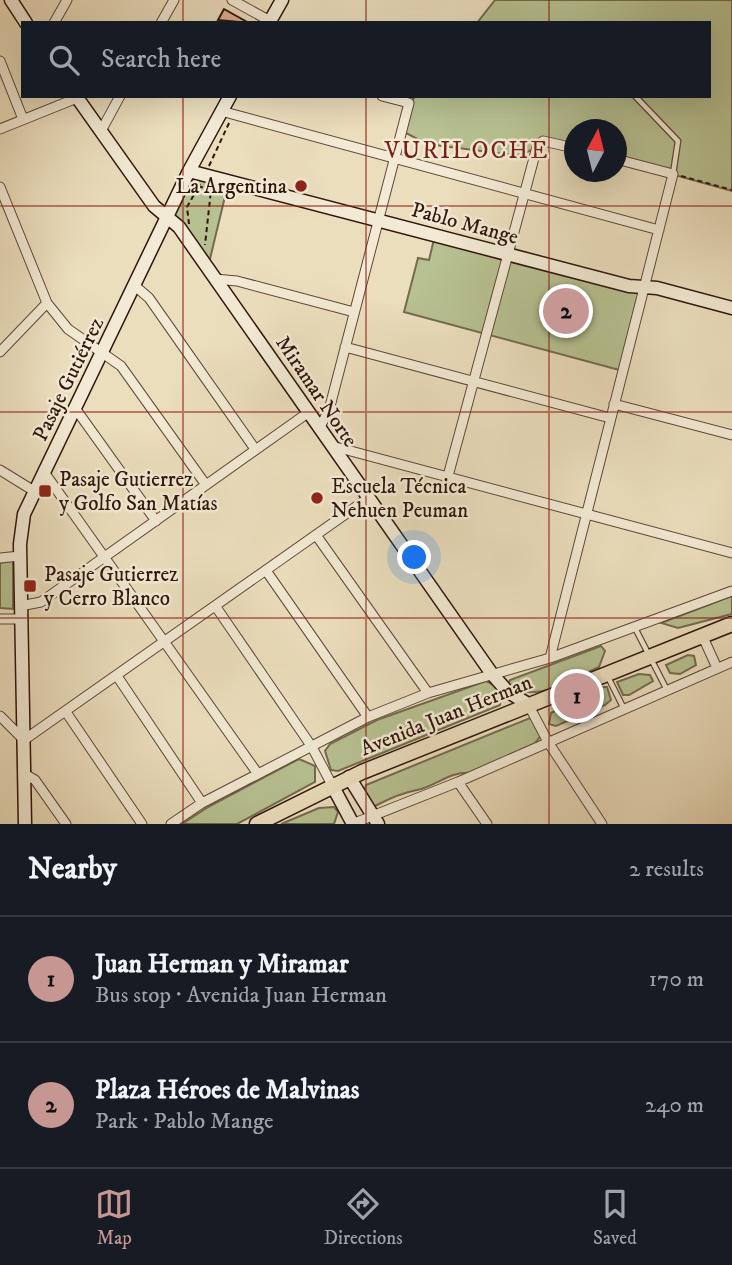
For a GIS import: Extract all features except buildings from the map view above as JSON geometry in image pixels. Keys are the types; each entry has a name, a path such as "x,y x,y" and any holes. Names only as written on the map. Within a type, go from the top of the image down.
{"main road":[{"name":"Avenida Juan Herman","path":"257,824 349,777 732,624"}],"street":[{"path":"55,21 67,0"},
{"path":"162,21 174,0"},
{"path":"232,0 268,21"},
{"path":"271,21 282,0"},
{"path":"13,1 25,21"},
{"path":"0,61 23,119"},
{"path":"0,129 74,98"},
{"name":"Miramar Norte","path":"77,98 154,206 179,227 492,674 507,691 528,704"},
{"path":"101,131 119,98"},
{"name":"Pasaje Gutiérrez","path":"25,824 20,612 21,526 34,491 189,171 227,113 230,98"},
{"path":"320,427 330,410 409,103 390,98"},
{"path":"227,113 659,230"},
{"path":"448,476 537,147 539,143 548,141 564,145"},
{"path":"550,658 584,513 673,174 627,162"},
{"name":"Pablo Mange","path":"189,171 201,181 378,220 732,308"},
{"path":"0,187 47,303 68,329 121,366 206,485"},
{"path":"215,279 237,281 354,312"},
{"path":"135,286 149,298 256,449"},
{"path":"0,352 47,303"},
{"path":"345,347 610,418"},
{"path":"614,404 732,435"},
{"path":"75,408 156,521"},
{"path":"0,619 41,602 309,412"},
{"path":"332,446 732,553"},
{"path":"0,470 34,491"},
{"path":"44,472 258,774"},
{"path":"0,716 24,740 267,572 367,499"},
{"path":"316,535 428,693"},
{"path":"0,558 20,556"},
{"path":"267,572 368,717"},
{"path":"171,824 202,803 368,717 428,693 550,658 732,591"},
{"path":"216,607 312,747 353,824 376,821 458,782 732,662"},
{"path":"702,635 718,668"},
{"path":"117,676 202,803"},
{"path":"528,704 548,742 602,824"},
{"path":"66,712 142,824"},
{"path":"25,774 35,780 66,824"},
{"path":"349,777 376,821"},
{"path":"458,782 487,824"}],"lane":[{"path":"637,98 678,141 673,174"},
{"path":"633,626 667,690"},
{"path":"607,673 624,709"}],"path":[{"path":"190,224 187,207 201,181 227,113"},
{"path":"673,174 732,190"},
{"path":"197,236 205,247 211,190 201,181"}],"green space":[{"path":"495,0 732,0 732,191 627,162 627,119 564,119 564,145 548,141 520,156 427,144 402,131 409,103 414,98 711,98 711,21 479,21"},
{"path":"191,174 228,184 209,263 171,217"},
{"path":"435,235 645,287 623,371 404,312 418,258 429,260"},
{"path":"13,560 13,609 0,608 0,563"},
{"path":"732,596 732,614 678,628 661,623"},
{"path":"601,646 605,651 599,667 554,688 530,692 508,685 510,680"},
{"path":"688,655 694,656 696,665 680,674 670,673 666,665"},
{"path":"639,674 650,675 653,681 629,695 623,695 617,682"},
{"path":"486,681 498,690 500,705 338,771 331,770 325,751 330,744 377,720"},
{"path":"601,687 607,687 611,700 605,705 556,726 549,724 551,713"},
{"path":"530,718 537,722 542,734 533,746 471,773 450,776 375,806 370,804 364,793 366,785"},
{"path":"299,759 315,766 315,782 237,824 182,824 208,807"},
{"path":"334,807 338,812 334,824 281,824 319,808"}],"place":[{"name":"La Argentina","path":"301,186"},
{"name":"Plaza Héroes de Malvinas","path":"566,311"},
{"name":"Pasaje Gutierrez y Golfo San Matías","path":"45,491"},
{"name":"Escuela Técnica Nehuen Peuman","path":"317,498"},
{"name":"Pasaje Gutierrez y Cerro Blanco","path":"30,586"},
{"name":"Juan Herman y Miramar","path":"577,696"}],"district":[{"name":"VURILOCHE","path":"467,150"}]}
